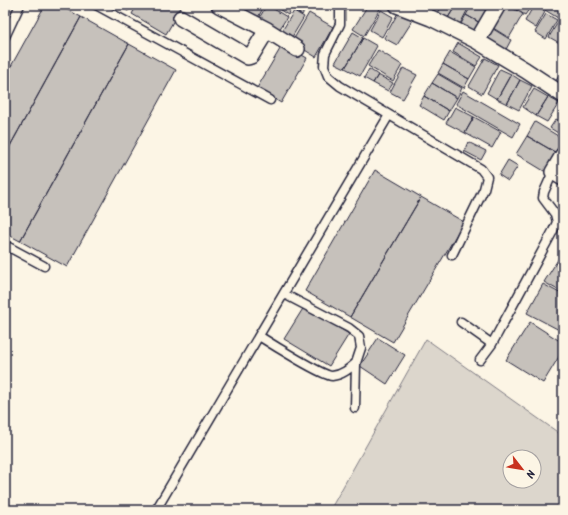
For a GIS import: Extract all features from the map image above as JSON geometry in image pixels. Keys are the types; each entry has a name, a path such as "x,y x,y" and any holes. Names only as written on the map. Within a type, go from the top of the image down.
{"street":[{"path":"398,5 407,10 431,18 476,41 525,70 563,95"},
{"path":"476,41 498,5"},
{"path":"224,6 297,49"},
{"path":"181,18 248,57 251,56 267,30"},
{"path":"558,175 563,154"}],"lane":[{"path":"5,36 20,5"},
{"path":"96,5 270,100"},
{"path":"340,5 340,24 325,54 324,66 328,76 340,86 481,169 487,177 484,189 452,255"},
{"path":"156,510 389,115"},
{"path":"480,360 492,344 557,222 555,214 543,198 544,192 558,175"},
{"path":"5,245 44,266"},
{"path":"284,294 348,328 359,336 361,348 356,363 355,408"},
{"path":"461,322 492,344"},
{"path":"259,336 318,371 331,376 344,373 356,363"}],"shaded area":[{"path":"426,339 563,436 563,510 330,510"}],"building":[{"path":"45,5 59,5 81,17 5,155 5,77"},
{"path":"117,5 131,5 128,11"},
{"path":"137,5 177,5 181,8 166,34 132,14"},
{"path":"234,5 257,5 263,8 255,23"},
{"path":"267,5 287,17 278,32 258,20"},
{"path":"294,5 288,15 274,6"},
{"path":"295,5 308,5 302,15 293,10"},
{"path":"368,5 377,5 381,7 364,36 353,29"},
{"path":"409,5 434,5 427,16"},
{"path":"441,5 456,5 446,21 436,15"},
{"path":"456,5 470,5 458,28 446,21"},
{"path":"472,5 495,5 484,25 466,15"},
{"path":"503,5 507,5 523,14 509,38 490,26"},
{"path":"509,5 532,5 525,15"},
{"path":"534,5 545,12 536,28 525,21"},
{"path":"541,5 563,5 563,10 558,18 540,7"},
{"path":"381,10 393,17 382,37 370,30"},
{"path":"294,11 304,17 289,42 279,36"},
{"path":"399,11 413,20 397,45 384,38"},
{"path":"309,13 333,27 316,57 292,42"},
{"path":"546,14 557,20 546,39 535,32"},
{"path":"466,15 484,25 476,39 458,29"},
{"path":"81,17 129,44 20,241 5,233 5,155"},
{"path":"558,22 563,25 563,45 549,37"},
{"path":"490,27 511,40 503,55 481,42"},
{"path":"353,32 363,38 345,68 335,63"},
{"path":"363,38 377,46 360,76 345,68"},
{"path":"458,43 482,57 476,66 453,52"},
{"path":"129,44 176,70 67,267 20,241"},
{"path":"283,44 307,58 281,103 257,88"},
{"path":"378,50 402,65 393,81 368,66"},
{"path":"450,52 476,67 469,79 443,64"},
{"path":"485,58 498,65 482,94 469,86"},
{"path":"443,64 469,79 464,88 438,73"},
{"path":"403,68 417,75 403,99 390,92"},
{"path":"369,69 378,75 373,83 364,78"},
{"path":"500,69 511,74 497,99 487,93"},
{"path":"563,69 563,89 554,84"},
{"path":"438,74 462,88 457,98 432,83"},
{"path":"511,74 520,80 507,104 497,99"},
{"path":"378,75 393,83 388,91 373,83"},
{"path":"520,80 532,86 519,110 507,104"},
{"path":"432,83 457,98 449,111 424,96"},
{"path":"534,89 548,97 536,116 523,107"},
{"path":"463,91 520,124 513,137 456,104"},
{"path":"424,96 449,111 444,120 419,105"},
{"path":"548,97 559,103 547,122 536,116"},
{"path":"455,107 474,117 465,133 446,123"},
{"path":"474,117 501,132 492,148 465,133"},
{"path":"556,119 563,123 563,136 550,128"},
{"path":"535,122 563,139 563,151 560,155 527,136"},
{"path":"527,136 560,155 549,174 516,154"},
{"path":"468,142 486,151 481,160 464,151"},
{"path":"508,160 518,166 508,181 499,175"},
{"path":"375,170 421,197 350,317 305,291"},
{"path":"421,197 464,222 393,342 350,317"},
{"path":"559,258 563,260 563,293 544,282"},
{"path":"543,284 563,295 563,332 527,313"},
{"path":"304,307 349,334 329,366 284,339"},
{"path":"530,322 563,343 563,350 543,383 506,360"},
{"path":"378,338 405,355 387,384 360,366"}]}
